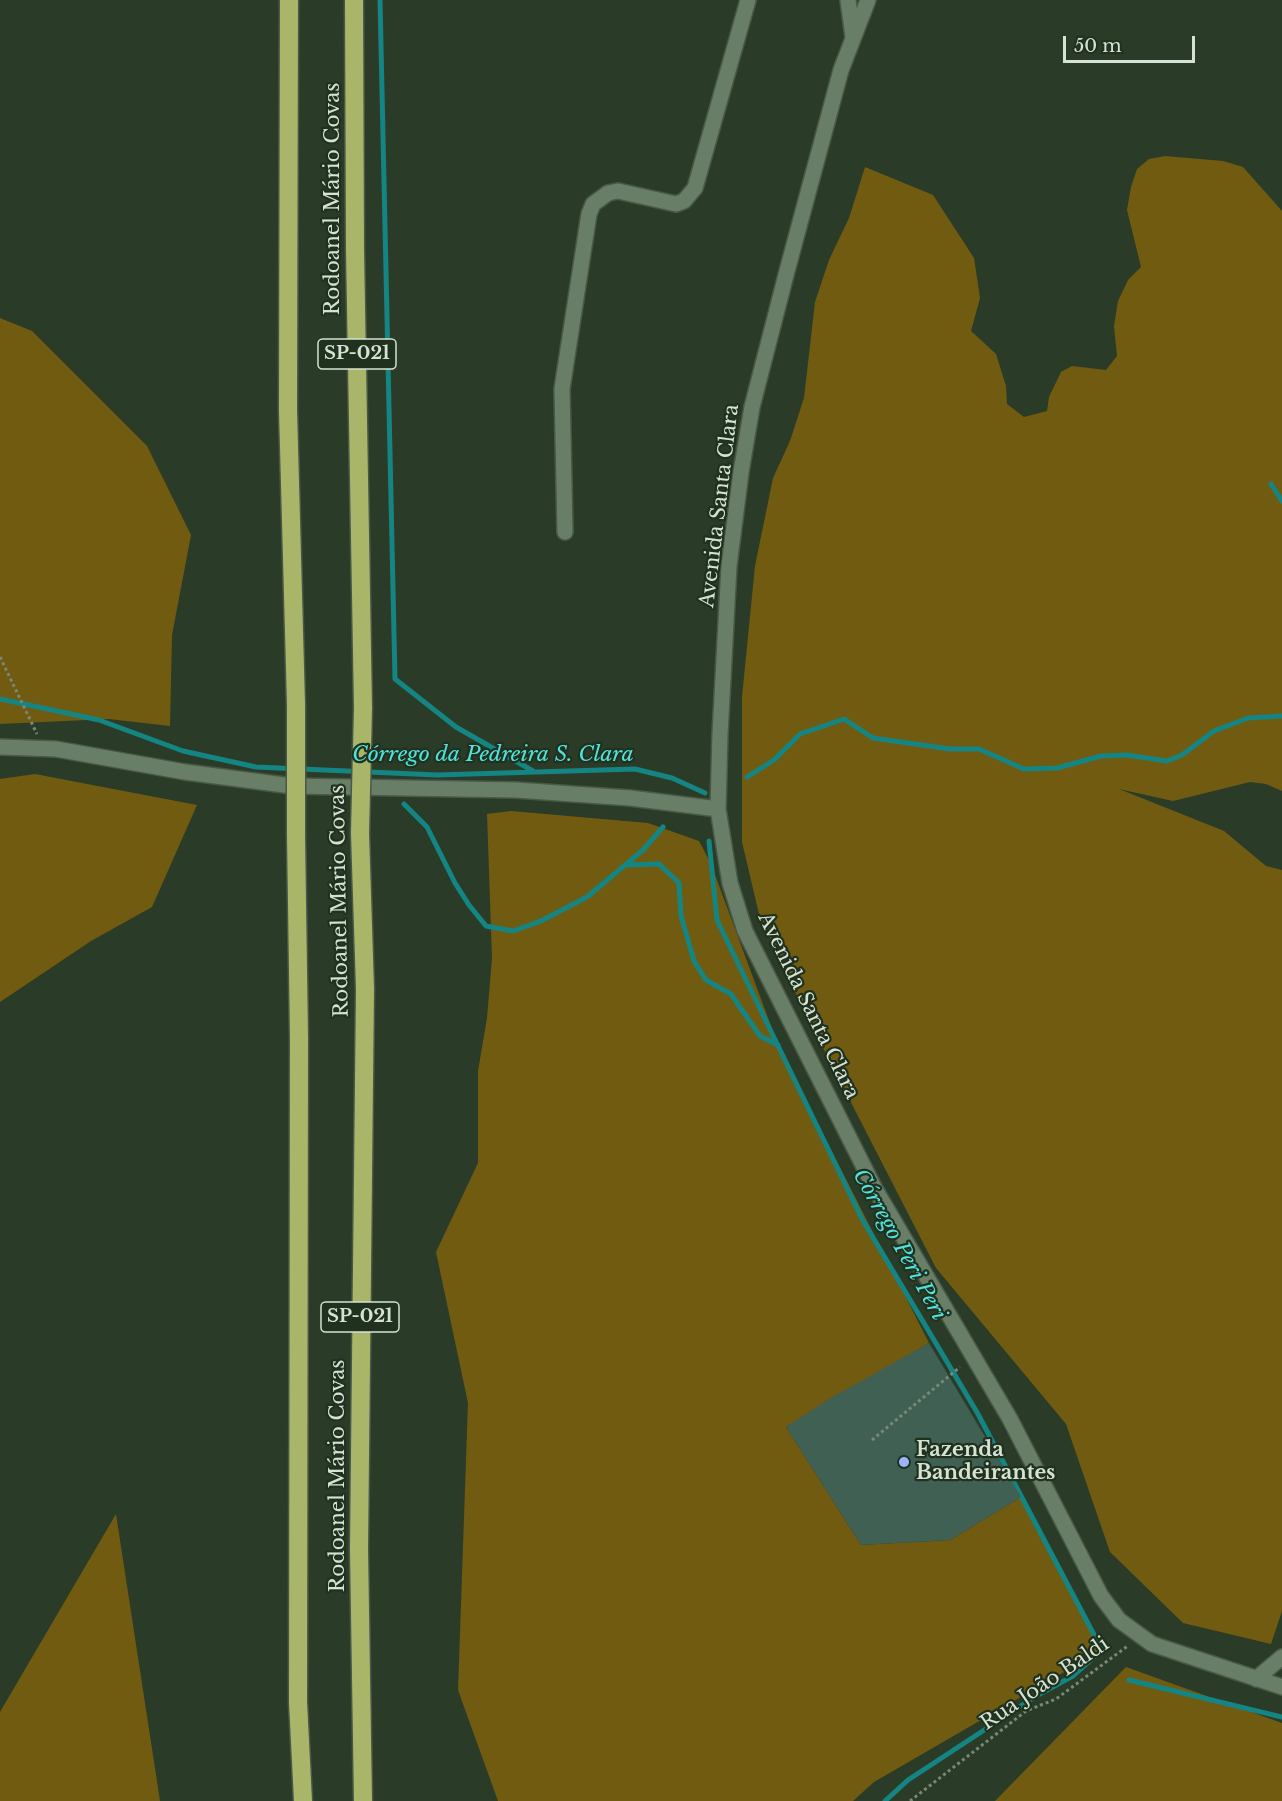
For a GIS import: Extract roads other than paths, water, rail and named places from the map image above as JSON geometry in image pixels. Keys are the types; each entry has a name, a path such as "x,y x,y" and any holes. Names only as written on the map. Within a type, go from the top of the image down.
{"highway":[{"name":"Rodoanel Mário Covas","path":"289,0 288,410 296,705 298,1690 303,1801"},
{"name":"Rodoanel Mário Covas","path":"354,0 355,249 363,708 360,833 364,989 359,1537 363,1801"}],"street":[{"path":"565,532 562,389 589,214 593,204 608,193 618,191 676,204 684,201 695,188 748,0"},
{"path":"848,0 853,40"},
{"name":"Avenida Santa Clara","path":"868,0 841,70 752,407 729,566 718,809 728,873 745,931 875,1189 1010,1419 1101,1596 1119,1620 1141,1637 1174,1653 1282,1687"},
{"path":"0,747 44,748 292,786 516,789 630,798 718,809"},
{"path":"1256,1679 1282,1657"}],"waterway":[{"path":"380,0 395,679 456,727 533,771"},
{"path":"1271,484 1282,501"},
{"name":"Córrego da Pedreira S. Clara","path":"0,699 99,720 183,751 256,767 437,775 635,769 672,778 705,793"},
{"name":"Córrego da Pedreira S. Clara","path":"747,777 774,760 800,734 844,719 873,738 950,749 979,749 1024,769 1057,768 1101,756 1127,755 1167,761 1182,755 1214,731 1248,718 1282,716"},
{"name":"Córrego da Pedreira S. Clara","path":"404,804 427,827 455,883 486,926 513,931 541,921 587,897 643,850 663,827"},
{"name":"Córrego Peri Peri","path":"709,841 717,920 862,1219 978,1414 1102,1650 1073,1676 1036,1696 908,1780 885,1801"},
{"name":"Córrego da Pedreira S. Clara","path":"626,865 659,864 679,883 681,916 694,961 706,980 731,994 760,1036 778,1045"},
{"name":"Córrego Peri Peri","path":"1129,1680 1282,1717"}],"place":[{"name":"Fazenda Bandeirantes","path":"904,1462"}]}
